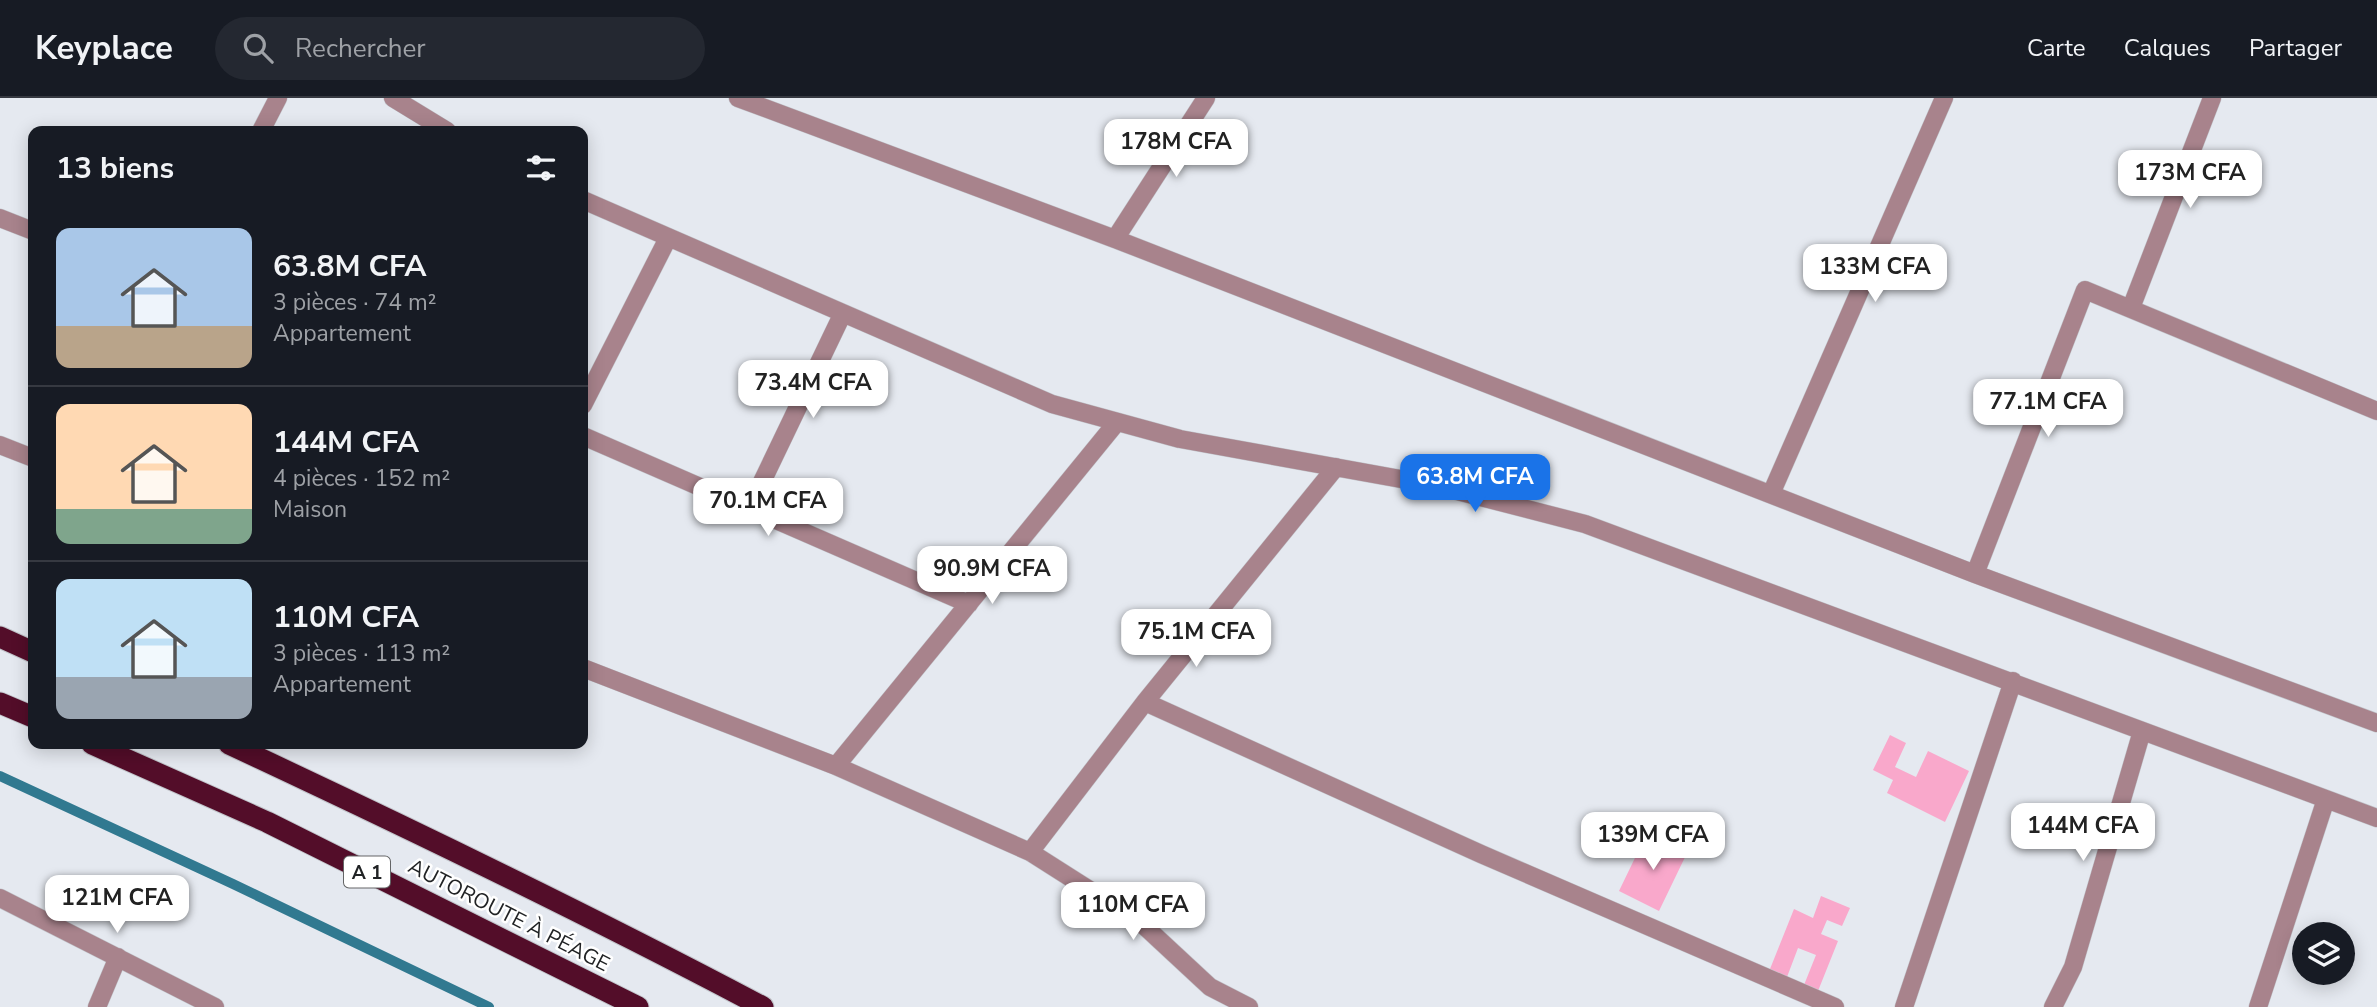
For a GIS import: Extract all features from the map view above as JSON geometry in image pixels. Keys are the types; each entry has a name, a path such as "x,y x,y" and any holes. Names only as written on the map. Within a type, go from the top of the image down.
{"highway":[{"path":"0,637 28,650"},
{"path":"0,703 28,716"},
{"name":"AUTOROUTE À PÉAGE","path":"103,749 267,822 638,1007"},
{"path":"240,749 455,850 627,935 762,1007"}],"street":[{"path":"264,126 278,98"},
{"path":"393,98 439,126"},
{"path":"738,98 1115,239 1975,574 2377,723"},
{"path":"1115,239 1206,98"},
{"path":"1771,494 1944,98"},
{"path":"2132,309 2212,98"},
{"path":"588,202 842,315 1052,404 1180,439 1434,485 1585,524 2377,818"},
{"path":"0,218 28,229"},
{"path":"588,395 668,237"},
{"path":"1975,574 2085,290 2376,406"},
{"path":"749,509 842,315"},
{"path":"836,766 1117,422"},
{"path":"588,438 969,604"},
{"path":"0,445 28,456"},
{"path":"1030,852 1145,702 1336,467"},
{"path":"588,670 836,766 1030,852 1140,922 1210,987 1249,1007"},
{"path":"1904,1007 2013,681"},
{"path":"1145,702 1480,854 1835,1007"},
{"path":"2053,1007 2073,967 2142,731"},
{"path":"2258,1007 2326,799"},
{"path":"0,898 215,1007"},
{"path":"97,1007 118,957"}],"building":[{"path":"1890,735 1906,743 1895,767 1916,777 1928,751 1969,771 1945,822 1887,793 1893,780 1873,770"},
{"path":"1647,833 1687,853 1659,911 1619,891"},
{"path":"1821,896 1850,908 1842,926 1827,920 1821,934 1838,941 1818,991 1804,985 1816,955 1798,948 1787,977 1770,969 1794,909 1813,918"}],"waterway":[{"path":"0,776 489,1007"}]}
